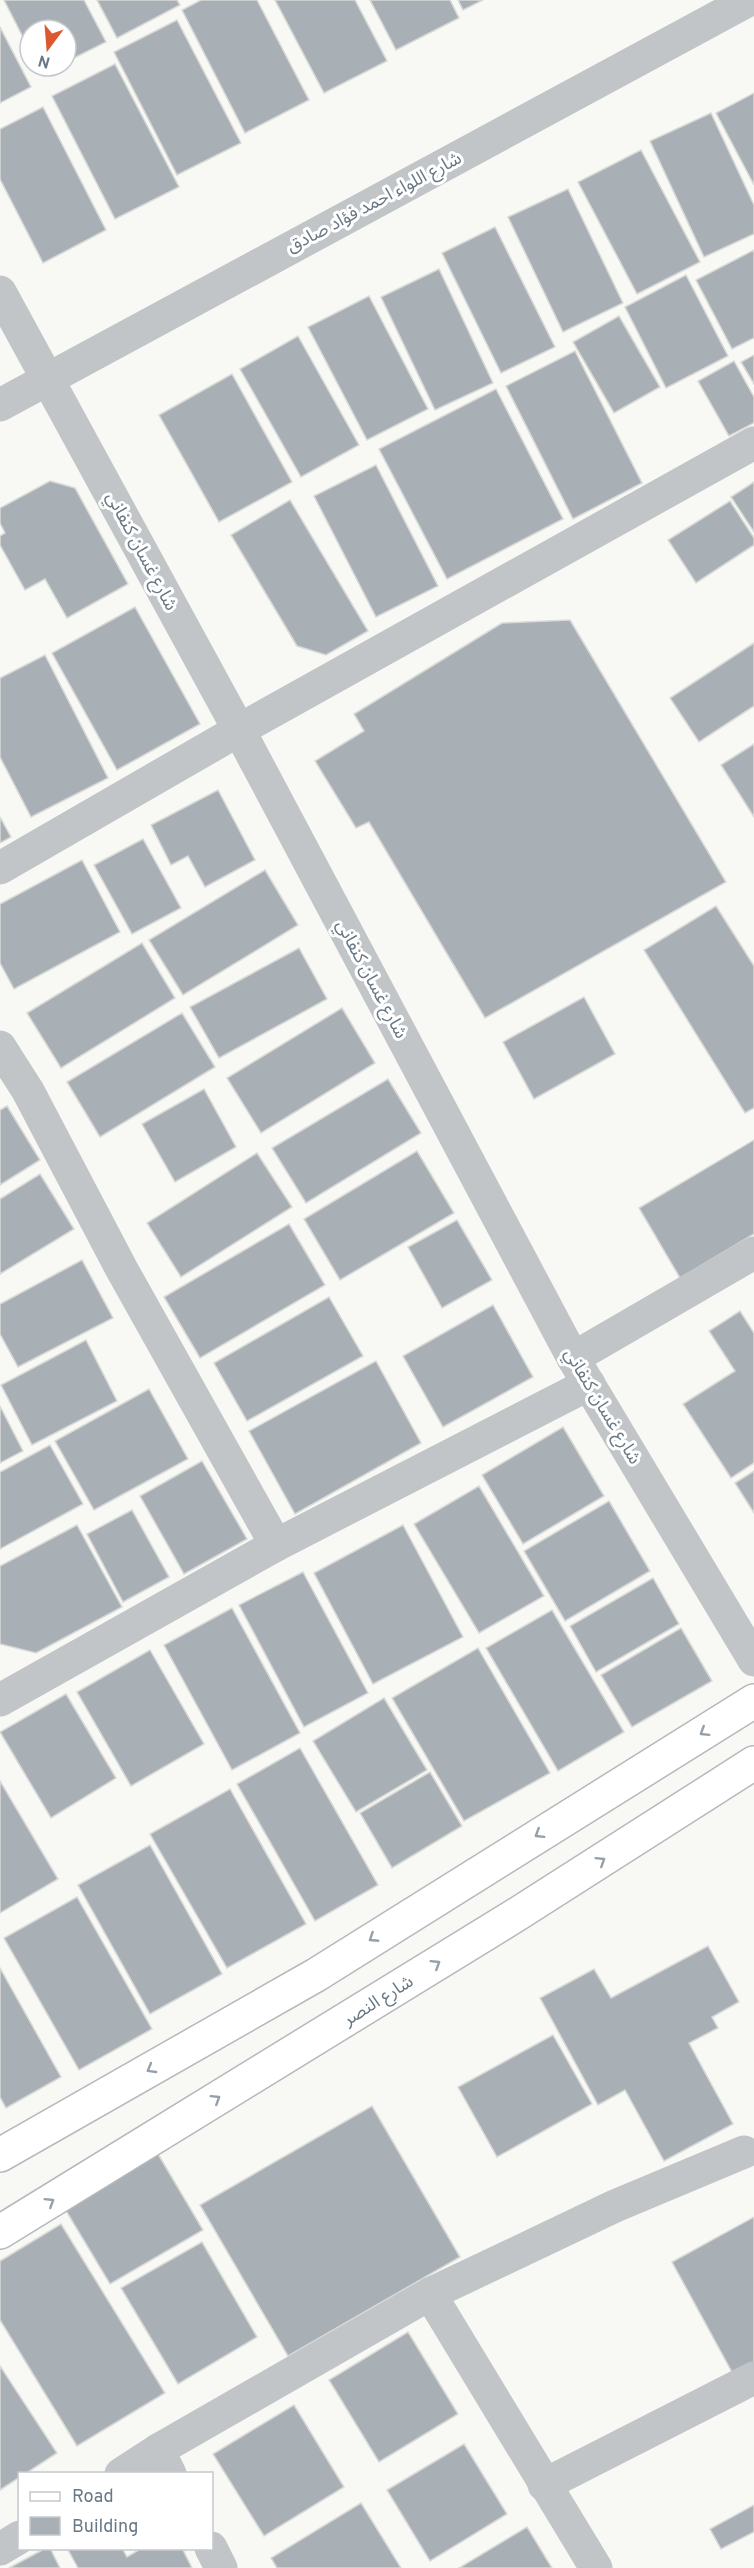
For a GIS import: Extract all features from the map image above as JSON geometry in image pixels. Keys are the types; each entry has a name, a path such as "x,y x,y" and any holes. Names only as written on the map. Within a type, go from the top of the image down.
{"main road":[{"path":"0,2155 316,1975 754,1701"},
{"name":"شارع النصر","path":"0,2232 519,1913 754,1763"}],"street":[{"name":"شارع اللواء احمد فؤاد صادق","path":"0,405 748,0"},
{"name":"شارع غسان كنفاني","path":"0,292 239,730 581,1371 754,1660"},
{"path":"0,868 239,730 754,443"},
{"path":"0,1047 28,1092 120,1268 276,1545"},
{"path":"0,1700 581,1371 754,1253"},
{"path":"128,2472 164,2462 430,2294 615,2206 744,2152"},
{"path":"430,2294 596,2568"},
{"path":"544,2485 754,2378"},
{"path":"0,2549 18,2538"},
{"path":"212,2550 221,2568"}],"building":[{"path":"4,0 84,0 106,42 78,56 78,18 18,18 18,27"},
{"path":"97,0 177,0 180,5 117,38"},
{"path":"201,0 257,0 309,100 245,133 182,10"},
{"path":"275,0 355,0 387,61 324,93"},
{"path":"370,0 450,0 459,18 396,50"},
{"path":"458,0 483,0 463,10"},
{"path":"177,20 241,143 177,175 114,52"},
{"path":"0,27 18,62 18,78 26,78 31,87 0,103"},
{"path":"115,64 179,187 115,219 52,96"},
{"path":"754,93 754,185 716,113"},
{"path":"43,107 106,230 43,263 0,179 0,129"},
{"path":"711,113 754,205 754,234 704,257 650,141"},
{"path":"641,150 700,262 637,294 578,182"},
{"path":"568,189 623,303 563,332 508,217"},
{"path":"495,227 555,347 501,373 442,253"},
{"path":"754,250 754,338 732,349 696,280"},
{"path":"439,269 493,383 435,410 381,297"},
{"path":"686,275 728,356 666,388 625,307"},
{"path":"369,296 428,409 367,440 308,327"},
{"path":"619,316 660,387 614,413 573,342"},
{"path":"298,336 359,445 301,477 240,369"},
{"path":"575,351 642,483 573,519 506,386"},
{"path":"754,355 754,384 741,362"},
{"path":"734,361 754,397 754,423 729,436 698,381"},
{"path":"232,374 292,482 219,522 159,415"},
{"path":"496,389 563,519 447,579 379,449"},
{"path":"376,465 438,586 376,617 314,496"},
{"path":"50,481 75,488 128,584 67,618 45,579 25,590 0,545 0,536 5,533 0,523 0,508"},
{"path":"754,482 754,532 731,497"},
{"path":"290,500 368,631 326,655 297,646 231,535"},
{"path":"730,501 754,538 754,545 696,583 668,540"},
{"path":"135,607 200,724 117,770 52,653"},
{"path":"570,620 726,882 485,1018 369,822 356,828 315,761 364,731 354,714 502,623"},
{"path":"754,643 754,706 699,742 670,698"},
{"path":"45,655 108,778 31,817 0,757 0,678"},
{"path":"754,744 754,817 721,765"},
{"path":"218,790 255,860 205,887 188,856 171,865 151,825"},
{"path":"0,817 11,837 0,843"},
{"path":"143,839 181,908 132,934 94,865"},
{"path":"82,860 120,932 14,989 0,963 0,904"},
{"path":"265,870 298,925 183,995 149,940"},
{"path":"716,906 754,966 754,1108 745,1113 644,950"},
{"path":"142,943 175,998 61,1068 27,1013"},
{"path":"299,948 327,999 219,1058 190,1007"},
{"path":"584,997 615,1054 534,1099 503,1042"},
{"path":"342,1008 375,1063 261,1133 227,1078"},
{"path":"182,1013 215,1067 100,1137 67,1082"},
{"path":"388,1079 421,1133 306,1203 272,1148"},
{"path":"204,1089 236,1147 175,1182 142,1124"},
{"path":"7,1106 40,1160 0,1185 0,1110"},
{"path":"754,1140 754,1234 680,1278 639,1208"},
{"path":"417,1151 454,1213 340,1280 304,1219"},
{"path":"257,1153 292,1207 181,1277 147,1223"},
{"path":"40,1174 74,1229 0,1274 0,1199"},
{"path":"457,1220 492,1280 442,1308 408,1247"},
{"path":"289,1224 325,1285 200,1358 164,1297"},
{"path":"82,1260 113,1318 18,1367 0,1334 0,1304"},
{"path":"329,1297 363,1356 247,1421 214,1363"},
{"path":"493,1305 533,1377 443,1427 403,1356"},
{"path":"740,1311 754,1333 754,1463 731,1478 683,1404 735,1371 709,1331"},
{"path":"86,1340 117,1401 32,1445 1,1385"},
{"path":"376,1361 421,1443 295,1514 249,1431"},
{"path":"149,1389 188,1459 94,1510 55,1441"},
{"path":"0,1406 23,1451 0,1463"},
{"path":"563,1427 604,1496 523,1544 482,1475"},
{"path":"50,1445 83,1504 0,1549 0,1472"},
{"path":"202,1461 247,1539 184,1574 140,1496"},
{"path":"754,1471 754,1513 735,1483"},
{"path":"479,1486 544,1596 479,1633 414,1524"},
{"path":"609,1501 650,1571 565,1621 524,1551"},
{"path":"132,1510 169,1577 123,1602 87,1534"},
{"path":"77,1525 122,1607 36,1653 0,1644 0,1566"},
{"path":"403,1525 463,1637 373,1684 314,1573"},
{"path":"303,1572 368,1693 304,1727 239,1605"},
{"path":"653,1578 679,1624 596,1672 570,1626"},
{"path":"232,1608 300,1733 232,1770 164,1645"},
{"path":"552,1610 624,1732 558,1771 486,1648"},
{"path":"681,1628 712,1681 632,1727 601,1675"},
{"path":"478,1648 550,1773 464,1821 392,1698"},
{"path":"150,1650 204,1744 131,1786 77,1692"},
{"path":"66,1694 116,1778 51,1818 0,1732"},
{"path":"384,1698 427,1770 356,1812 313,1741"},
{"path":"300,1748 378,1885 315,1921 237,1784"},
{"path":"430,1772 462,1826 392,1868 360,1813"},
{"path":"0,1781 58,1879 0,1913"},
{"path":"230,1789 306,1924 227,1968 150,1834"},
{"path":"150,1845 222,1974 150,2014 78,1885"},
{"path":"77,1897 152,2029 79,2070 4,1938"},
{"path":"708,1946 739,2002 712,2017 718,2028 689,2043 733,2124 664,2161 625,2090 598,2105 540,1998 594,1969 611,1998"},
{"path":"0,1968 61,2077 6,2108 0,2097"},
{"path":"553,2035 592,2104 497,2157 458,2087"},
{"path":"372,2106 460,2257 288,2356 200,2205"},
{"path":"158,2154 203,2230 110,2284 65,2209"},
{"path":"754,2217 754,2362 733,2374 672,2262"},
{"path":"61,2224 165,2393 77,2446 0,2320 0,2261"},
{"path":"202,2242 257,2337 178,2384 121,2288"},
{"path":"408,2332 458,2414 379,2462 329,2380"},
{"path":"0,2366 57,2453 28,2472 18,2472 18,2478 0,2490"},
{"path":"294,2405 344,2487 264,2536 213,2454"},
{"path":"464,2444 507,2514 430,2561 387,2490"},
{"path":"361,2503 401,2568 277,2568 271,2558"},
{"path":"754,2505 754,2532 721,2549 710,2529"},
{"path":"527,2527 552,2568 459,2568"},
{"path":"42,2550 51,2550 60,2568 9,2568"},
{"path":"68,2550 123,2550 127,2557 139,2550 183,2550 192,2568 78,2568"}]}
